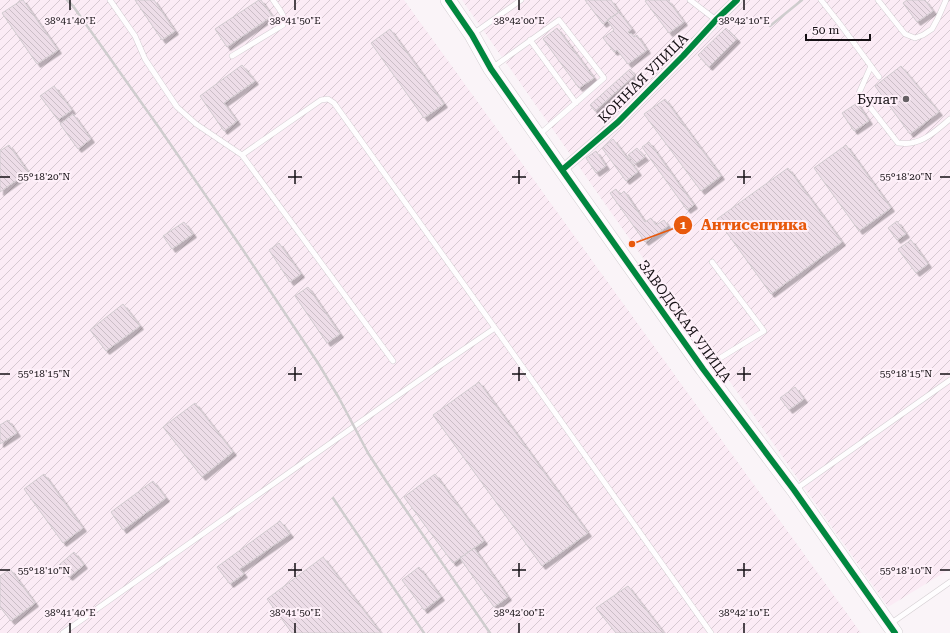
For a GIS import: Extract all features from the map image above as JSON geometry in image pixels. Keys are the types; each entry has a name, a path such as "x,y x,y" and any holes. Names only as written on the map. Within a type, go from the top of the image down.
{"street":[{"name":"ЗАВОДСКАЯ УЛИЦА","path":"448,0 472,35 491,69 538,136 703,369 794,490 892,629"},
{"name":"КОННАЯ УЛИЦА","path":"562,170 618,122 716,20 738,0"}],"lane":[{"path":"110,0 135,36 145,59 177,107 196,124 242,155 393,361"},
{"path":"232,56 283,25 284,17 273,0"},
{"path":"472,35 521,0"},
{"path":"690,0 716,20"},
{"path":"821,0 879,77"},
{"path":"878,0 905,34 915,38 923,35 932,28 946,0"},
{"path":"491,69 559,20 604,78 538,136"},
{"path":"530,40 576,103"},
{"path":"871,66 859,93 898,143 911,143 922,139 950,119"},
{"path":"242,155 321,100 328,99 334,103 711,633"},
{"path":"703,369 764,331 712,262"},
{"path":"63,633 495,328"},
{"path":"794,490 950,380"},
{"path":"892,629 950,582"}],"shaded area":[{"path":"0,0 404,0 861,633 0,633"},
{"path":"462,0 950,0 950,569 888,607"}],"building":[{"path":"22,0 58,50 37,64 2,13"},
{"path":"135,0 154,0 175,31 162,40"},
{"path":"261,0 272,16 227,47 215,29"},
{"path":"585,0 611,0 619,12 603,24"},
{"path":"668,0 684,22 669,33 645,1"},
{"path":"907,0 925,0 933,11 917,22 903,3"},
{"path":"619,12 632,29 628,32 634,37 637,35 647,50 628,64 617,50 614,52 603,38 614,30 607,20"},
{"path":"557,28 594,78 579,88 543,39"},
{"path":"726,28 737,39 709,67 698,55"},
{"path":"390,29 444,104 424,118 371,43"},
{"path":"242,65 255,81 224,103 237,121 224,131 200,96"},
{"name":"Булат","path":"901,66 939,112 910,134 875,86"},
{"path":"630,69 635,75 595,111 590,105"},
{"path":"54,86 72,110 58,120 40,96"},
{"path":"665,99 721,176 701,191 644,114"},
{"path":"857,103 869,121 854,131 842,113"},
{"path":"73,114 91,139 78,149 60,124"},
{"path":"613,139 638,172 626,181 602,148"},
{"path":"649,142 694,205 687,210 642,147"},
{"path":"9,145 28,172 0,192 0,151"},
{"path":"846,145 891,208 859,231 814,168"},
{"path":"637,148 645,157 635,164 628,155"},
{"path":"596,151 606,166 596,173 586,158"},
{"path":"788,168 842,242 771,294 717,219"},
{"path":"616,189 620,195 624,191 645,222 651,218 656,225 664,220 668,226 645,242 610,193"},
{"path":"897,221 906,234 897,240 888,228"},
{"path":"184,222 193,234 172,249 163,236"},
{"path":"911,240 928,264 916,273 898,249"},
{"path":"279,243 301,274 290,282 269,250"},
{"path":"308,287 340,334 327,343 295,296"},
{"path":"123,304 140,326 106,351 90,330"},
{"path":"479,382 588,533 542,566 433,415"},
{"path":"795,387 804,399 789,410 780,398"},
{"path":"195,403 233,452 202,477 163,427"},
{"path":"8,420 17,433 0,444 0,425"},
{"path":"44,474 83,528 63,543 24,489"},
{"path":"435,474 484,541 453,563 404,497"},
{"path":"153,481 166,498 123,530 111,512"},
{"path":"280,521 290,534 240,569 244,574 230,584 217,567"},
{"path":"474,548 508,597 494,607 460,558"},
{"path":"74,552 84,565 69,577 59,565"},
{"path":"323,557 381,633 292,633 267,599"},
{"path":"419,567 441,597 424,610 402,580"},
{"path":"10,569 35,603 11,621 0,607 0,576"},
{"path":"628,586 664,633 616,633 596,608"}],"railway":[{"path":"67,0 73,6 160,129 241,247 318,363 339,398 368,453 386,481 490,633"},
{"path":"770,26 802,0"},
{"path":"333,498 424,633"}],"cycle path":[{"path":"448,0 472,35 491,69 562,170 703,369 794,490 895,633"},
{"path":"562,170 618,122 737,0"}],"place":[{"name":"Булат","path":"906,99"},
{"name":"Антисептика","path":"632,244"}]}
